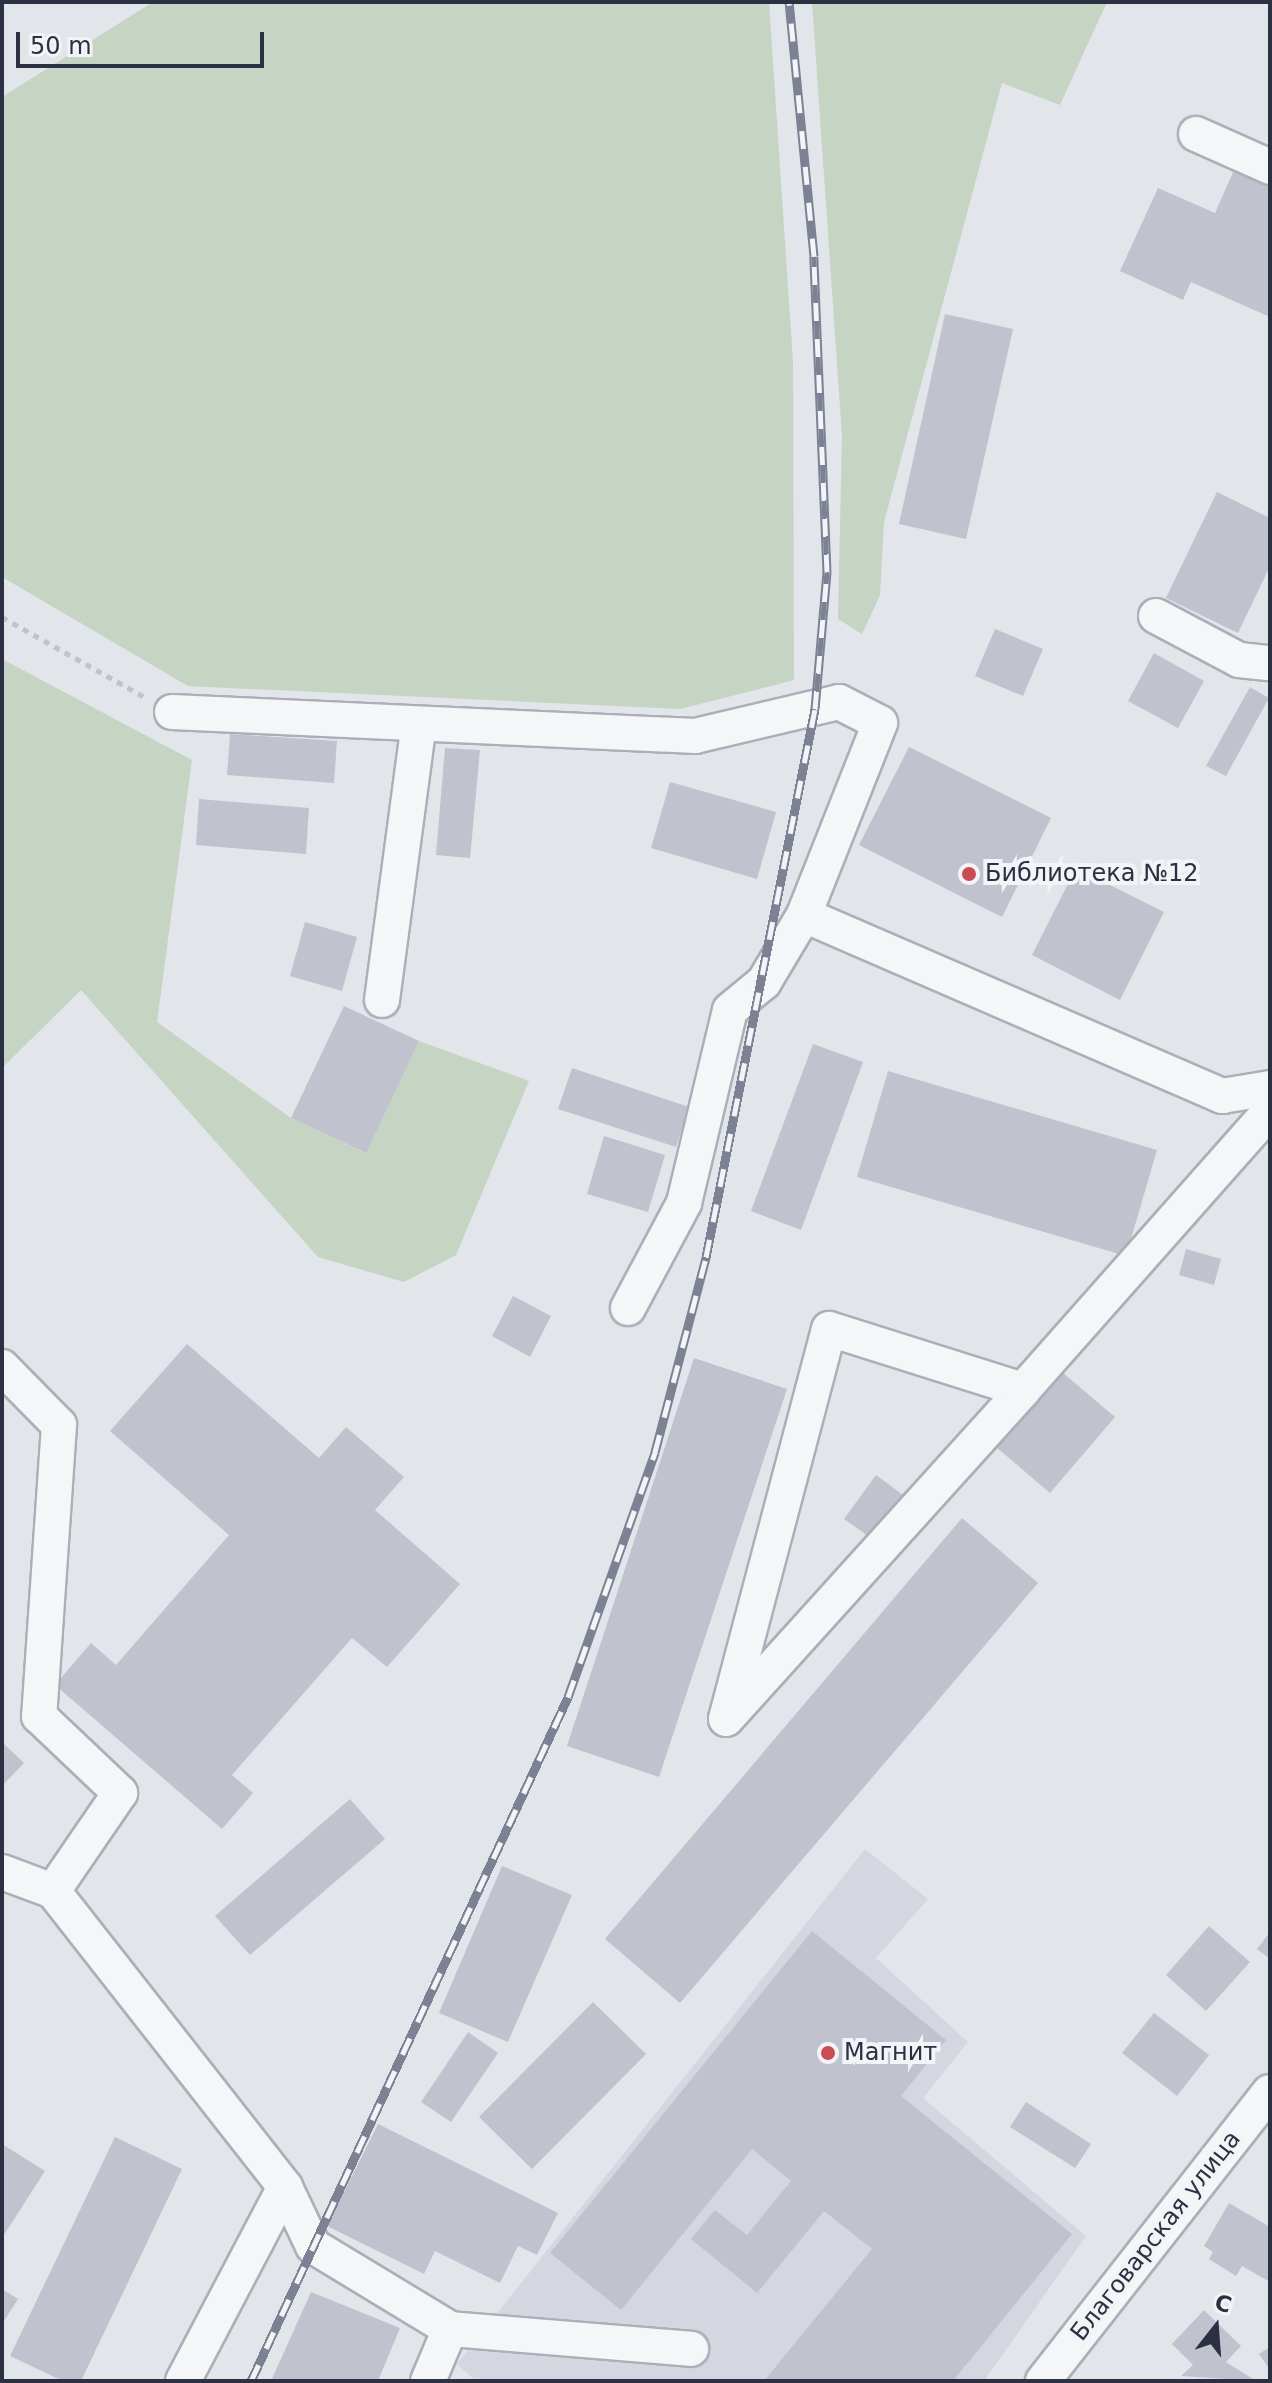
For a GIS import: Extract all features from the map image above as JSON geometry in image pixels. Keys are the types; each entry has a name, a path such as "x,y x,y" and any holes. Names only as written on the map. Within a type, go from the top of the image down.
{"street":[{"path":"1196,134 1270,167"},
{"path":"1156,616 1239,660 1270,663"},
{"path":"172,712 695,736 839,702 880,723 804,915 764,982 730,1010 684,1203 628,1308"},
{"path":"382,1000 419,724"},
{"path":"804,915 1222,1096 1270,1088"},
{"path":"1023,1390 829,1329 726,1719 960,1461 1023,1390 1270,1111"},
{"path":"2,1367 59,1425 39,1716 120,1793 53,1891"},
{"path":"2,1872 53,1891 285,2187 313,2246 450,2329 691,2349"},
{"name":"Благоварская улица","path":"1043,2381 1270,2092"},
{"path":"183,2381 285,2187"},
{"path":"428,2381 450,2329"}],"path":[{"path":"2,617 172,712"}],"shaded area":[{"path":"865,1849 928,1899 876,1958 968,2042 923,2098 1086,2236 984,2381 476,2381 457,2364"}],"green space":[{"path":"153,2 769,2 793,362 794,680 680,709 188,686 2,577 2,97"},
{"path":"812,2 1107,2 1060,105 1002,83 884,522 880,595 862,634 838,619 842,436"},
{"path":"2,659 192,760 157,1022 291,1118 365,1153 419,1041 529,1081 456,1255 404,1282 318,1257 81,990 2,1068"}],"building":[{"path":"1235,168 1270,184 1270,317 1191,282 1183,300 1120,271 1158,188 1215,213"},
{"path":"945,314 1013,329 966,539 899,524"},
{"path":"1217,492 1270,518 1270,566 1238,633 1166,598"},
{"path":"995,629 1043,649 1023,696 975,676"},
{"path":"1154,653 1204,681 1178,728 1128,701"},
{"path":"1250,687 1269,698 1226,776 1206,766"},
{"path":"230,734 337,741 334,783 227,775"},
{"path":"909,747 1051,818 1002,917 859,845"},
{"path":"445,748 480,750 470,858 436,855"},
{"path":"670,782 776,812 757,879 651,848"},
{"path":"199,799 309,808 306,854 196,845"},
{"path":"1076,868 1164,912 1120,1000 1032,955"},
{"path":"305,922 357,937 342,991 290,976"},
{"path":"344,1006 419,1041 366,1153 291,1118"},
{"path":"813,1044 863,1062 801,1230 751,1211"},
{"path":"572,1068 689,1107 676,1147 558,1109"},
{"path":"888,1071 1157,1150 1126,1256 857,1177"},
{"path":"604,1136 665,1155 648,1212 587,1194"},
{"path":"1186,1249 1221,1259 1214,1285 1179,1275"},
{"path":"513,1296 551,1316 530,1357 492,1336"},
{"path":"187,1344 319,1458 346,1427 404,1477 375,1510 460,1584 387,1667 352,1638 232,1775 253,1793 222,1829 55,1685 91,1643 116,1665 229,1535 110,1431"},
{"path":"694,1358 787,1389 659,1777 567,1746"},
{"path":"1062,1372 1115,1417 1050,1493 996,1447"},
{"path":"876,1475 903,1495 871,1538 844,1519"},
{"path":"962,1518 1038,1583 680,2003 605,1939"},
{"path":"2,1742 24,1763 2,1786"},
{"path":"350,1799 385,1839 250,1955 215,1916"},
{"path":"502,1866 572,1895 508,2042 439,2013"},
{"path":"1209,1926 1250,1962 1206,2011 1166,1975"},
{"path":"812,1931 946,2040 901,2096 1072,2234 953,2381 764,2381 872,2249 824,2211 757,2293 691,2239 715,2210 747,2235 791,2181 752,2149 621,2310 550,2253"},
{"path":"1270,1932 1270,1959 1257,1949"},
{"path":"593,2002 646,2054 532,2169 479,2117"},
{"path":"1154,2013 1209,2055 1177,2096 1122,2053"},
{"path":"468,2032 498,2053 451,2122 421,2102"},
{"path":"1026,2102 1091,2144 1075,2168 1010,2127"},
{"path":"378,2124 558,2213 537,2255 518,2246 500,2283 435,2251 424,2274 327,2226"},
{"path":"115,2137 182,2169 81,2381 63,2381 10,2356"},
{"path":"2,2144 45,2171 2,2238"},
{"path":"1229,2203 1270,2227 1270,2282 1242,2266 1236,2276 1209,2259 1213,2252 1204,2246"},
{"path":"2,2289 18,2299 2,2324"},
{"path":"311,2292 400,2328 378,2381 271,2381"},
{"path":"1204,2310 1241,2346 1226,2362 1256,2381 1181,2376 1193,2365 1172,2344"},
{"path":"1270,2347 1270,2370 1259,2354"}],"railway":[{"path":"251,2381 568,1697 655,1452 706,1257 815,709 827,572 814,256 789,2"}],"place":[{"name":"Библиотека №12","path":"969,874"},
{"name":"Магнит","path":"828,2053"}]}
